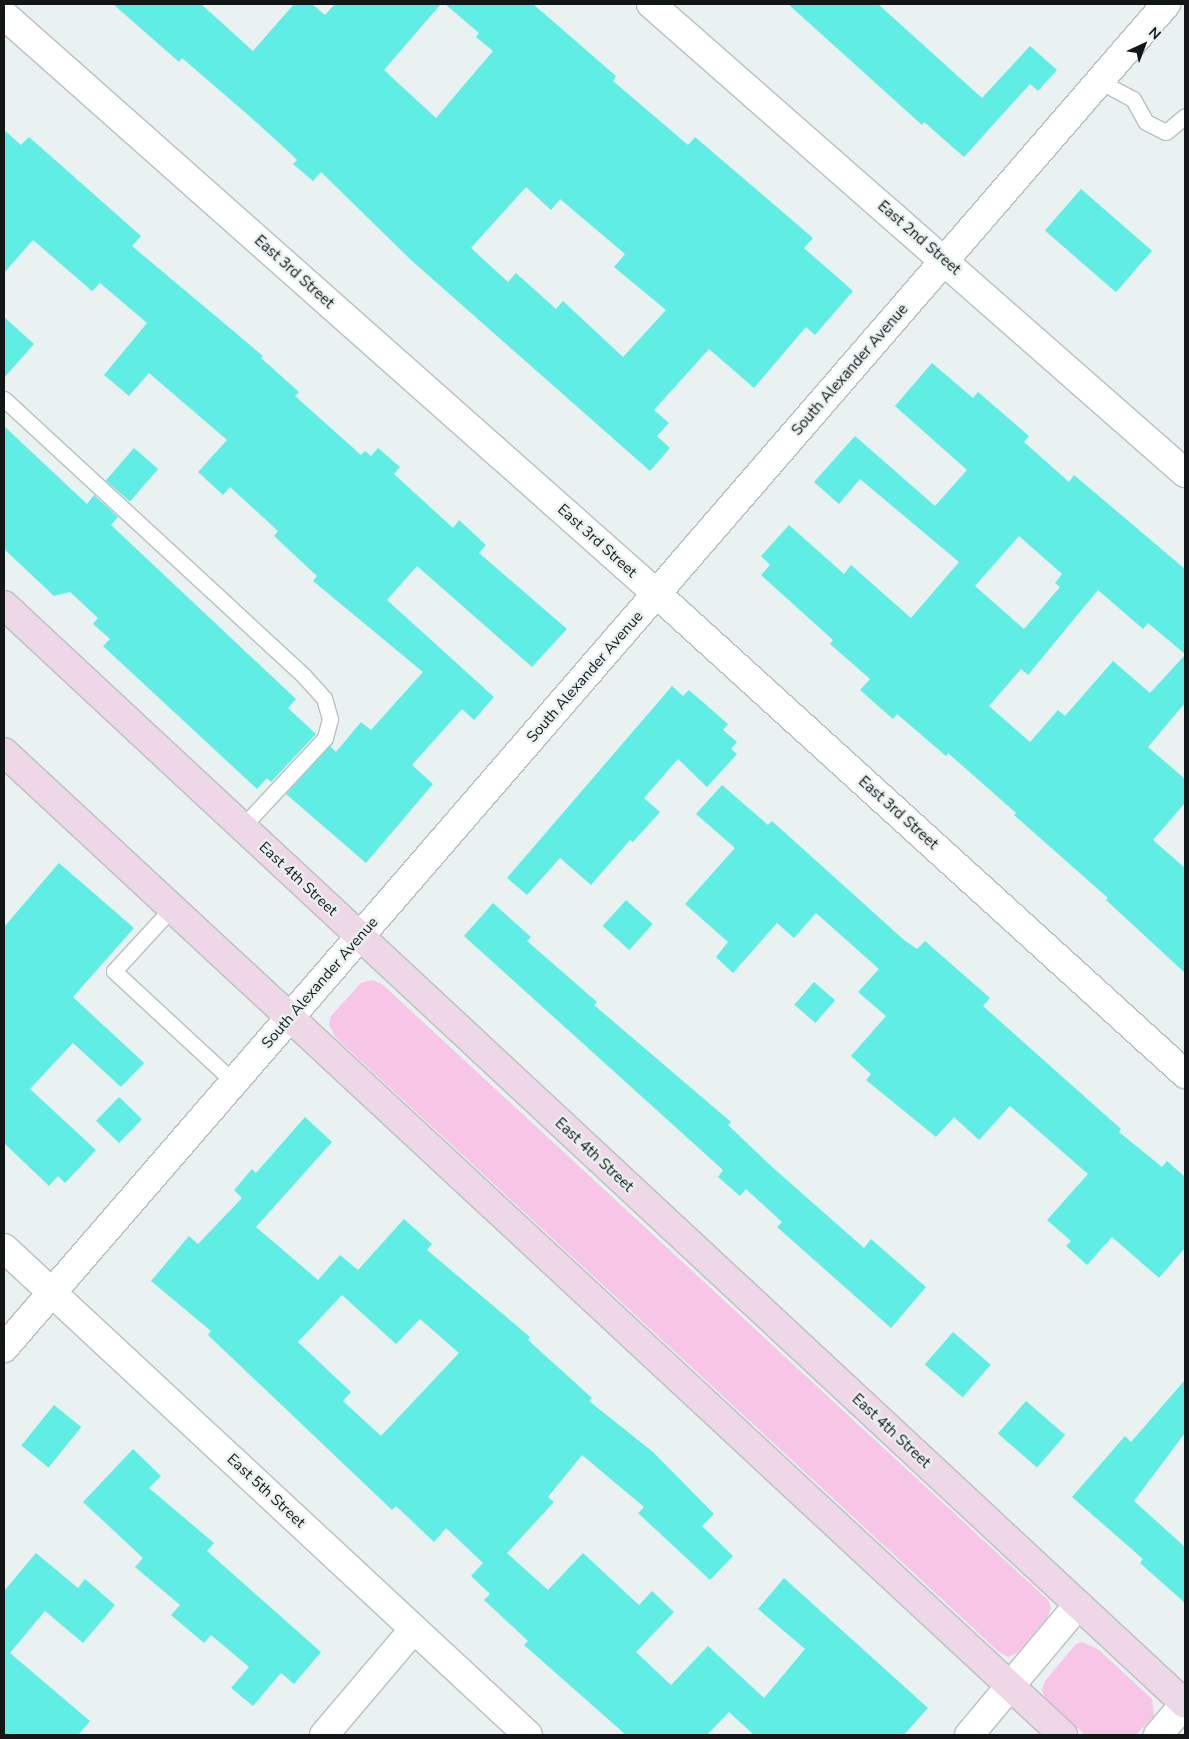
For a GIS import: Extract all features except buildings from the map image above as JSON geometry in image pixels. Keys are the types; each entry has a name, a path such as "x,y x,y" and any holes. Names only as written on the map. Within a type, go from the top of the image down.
{"street":[{"name":"East 2nd Street","path":"651,4 945,260 1185,473"},
{"name":"South Alexander Avenue","path":"4,1348 1166,4"},
{"name":"East 3rd Street","path":"4,15 657,594 1185,1074"},
{"name":"East 4th Street","path":"4,605 1185,1704"},
{"path":"4,752 1063,1735"},
{"name":"East 5th Street","path":"4,1248 528,1735"},
{"path":"969,1735 1078,1605"},
{"path":"324,1735 414,1629"},
{"path":"1158,1735 1185,1704"}],"lane":[{"path":"1099,81 1133,100 1146,122 1166,132 1185,116"},
{"path":"4,399 304,676 324,698 330,719 325,738 243,826"},
{"path":"171,908 114,971 234,1082"}],"shaded area":[{"path":"372,980 382,984 1048,1600 1051,1608 1048,1617 1017,1653 1008,1657 999,1652 335,1037 329,1024 331,1016 361,983"},
{"path":"1082,1642 1098,1649 1152,1699 1154,1716 1136,1735 1085,1735 1045,1698 1042,1690 1045,1681 1076,1644"}]}
